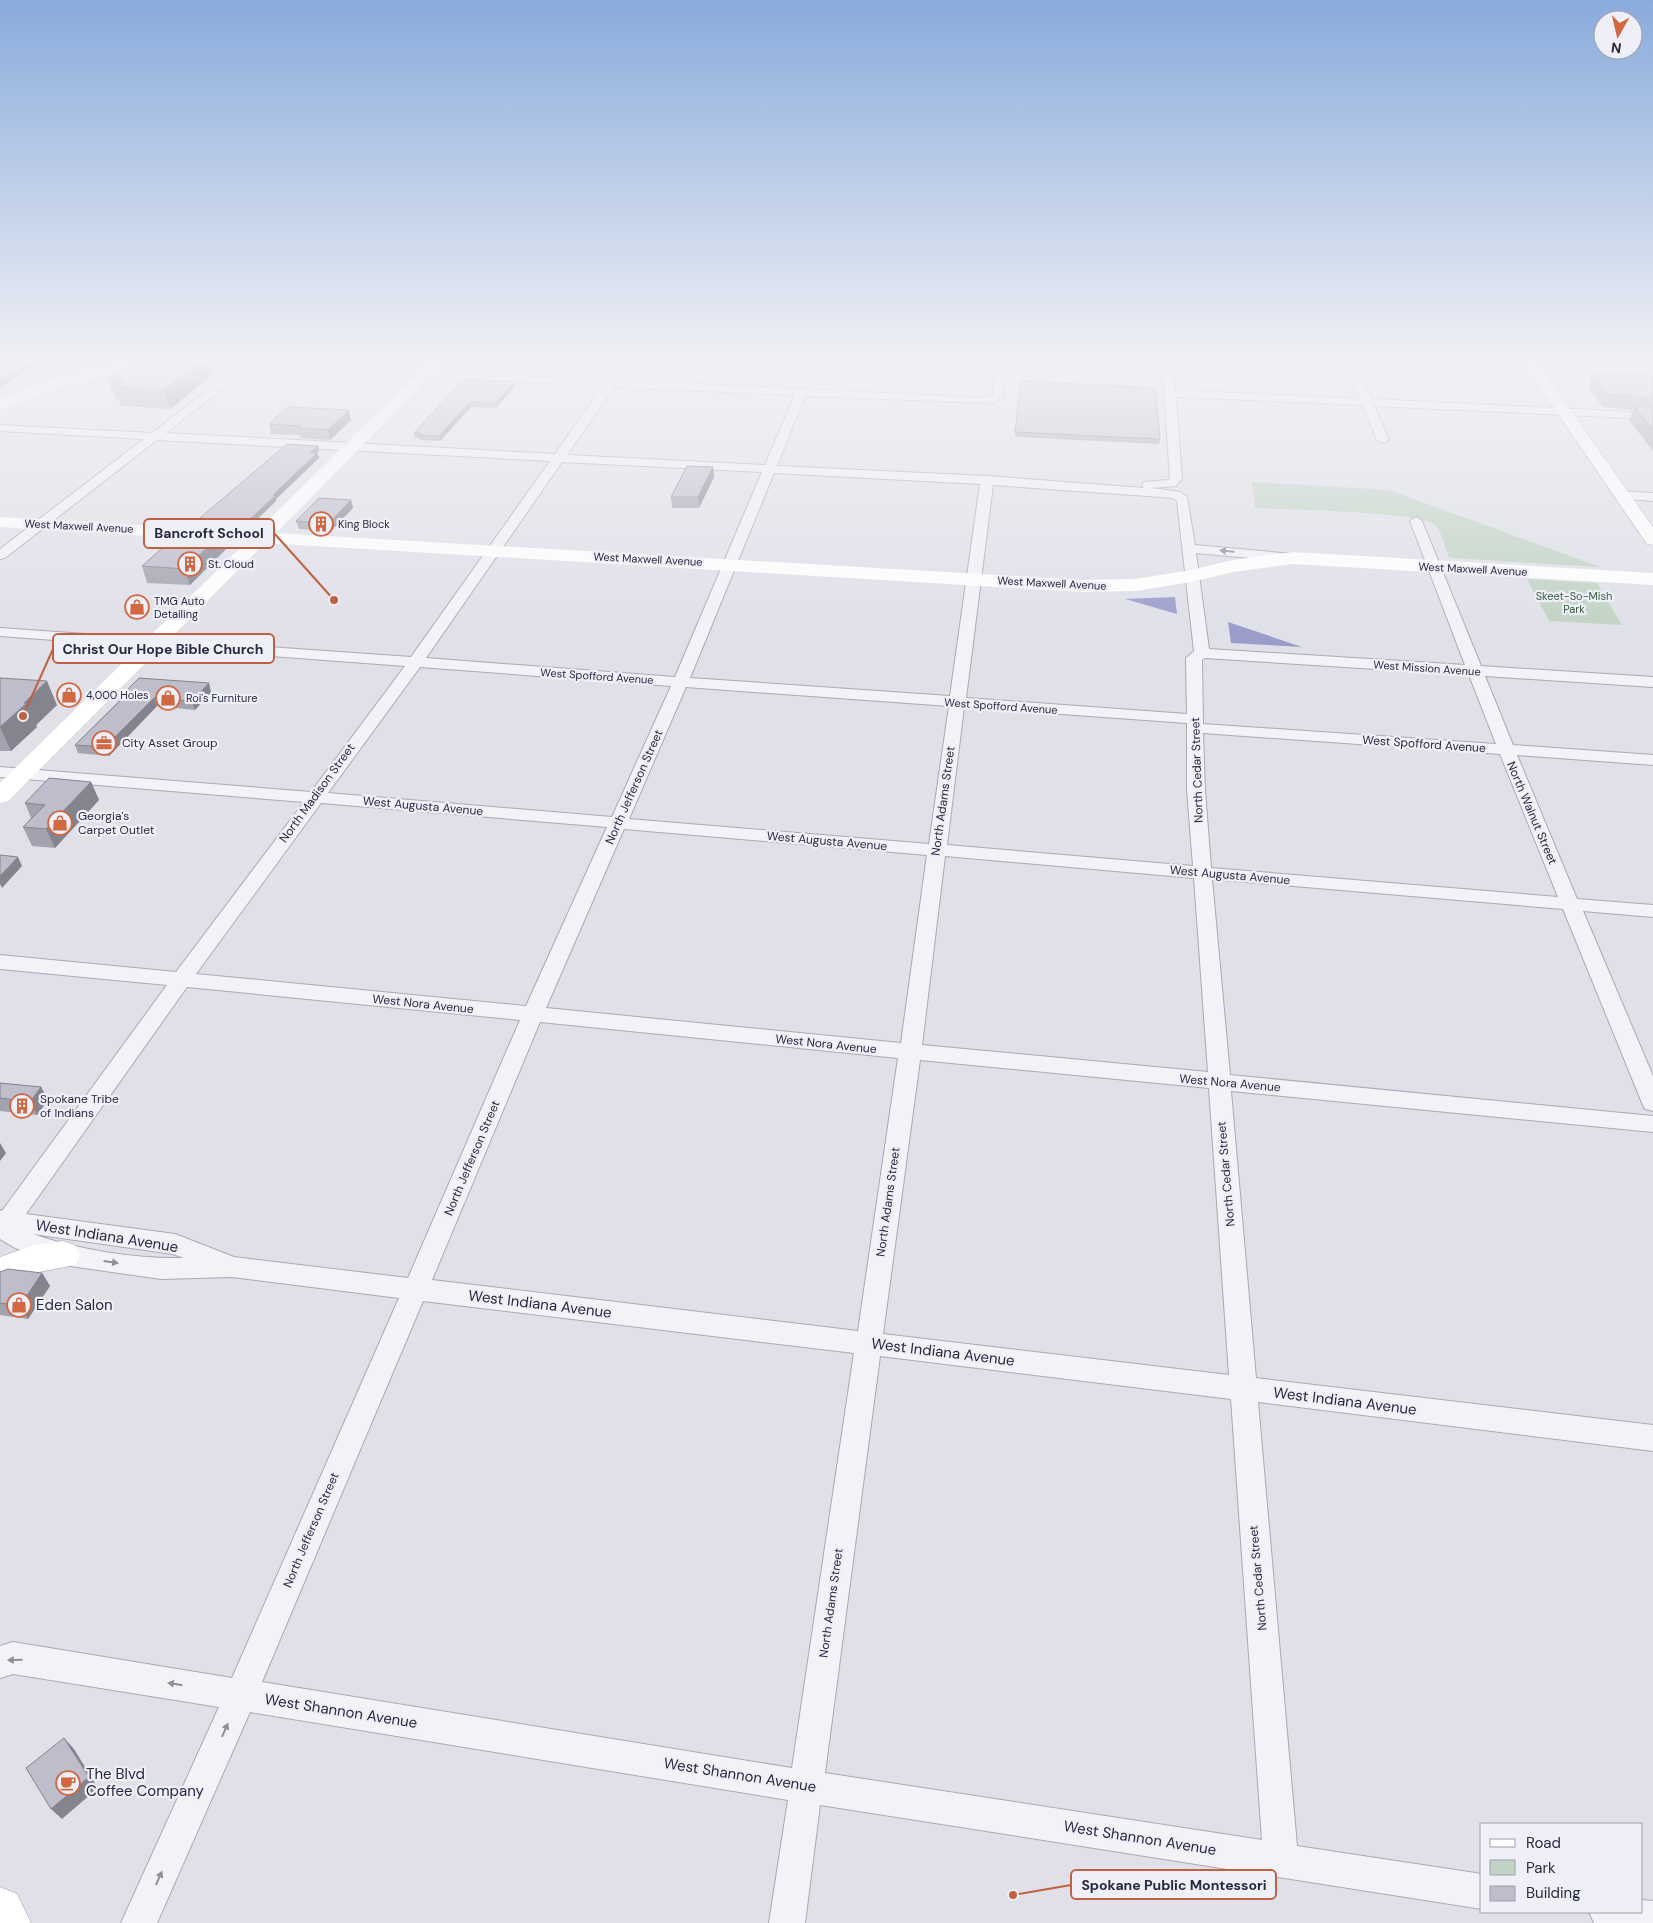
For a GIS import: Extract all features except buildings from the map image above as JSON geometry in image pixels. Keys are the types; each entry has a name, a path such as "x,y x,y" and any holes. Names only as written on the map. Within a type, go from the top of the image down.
{"street":[{"path":"0,555 132,453"},
{"path":"0,796 348,453"},
{"path":"472,453 1174,489"},
{"name":"North Madison Street","path":"4,1221 314,797 415,663 563,453"},
{"name":"North Jefferson Street","path":"139,1923 241,1695 533,1014 680,682 731,564 775,453"},
{"name":"North Cedar Street","path":"1174,453 1176,478 1174,489 1183,500 1202,652 1194,658 1196,790 1281,1860"},
{"path":"1591,453 1653,540"},
{"name":"North Adams Street","path":"786,1923 910,1052 987,480"},
{"path":"1620,495 1653,496"},
{"name":"North Walnut Street","path":"1416,521 1533,817 1653,1103"},
{"name":"West Maxwell Avenue","path":"0,522 1082,586 1136,585 1191,576 1233,566 1293,558"},
{"name":"West Maxwell Avenue","path":"1189,548 1293,558 1653,579"},
{"name":"West Spofford Avenue","path":"0,632 958,703 1653,760"},
{"name":"West Mission Avenue","path":"1202,652 1653,682"},
{"name":"West Augusta Avenue","path":"0,772 1653,911"},
{"name":"West Nora Avenue","path":"0,962 1653,1124"},
{"name":"West Indiana Avenue","path":"232,1267 175,1244 4,1221 6,1228 12,1235 63,1256 161,1269 232,1267 1653,1438"},
{"path":"0,1272 31,1260 63,1256"},
{"name":"West Shannon Avenue","path":"0,1662 13,1658 806,1786 1480,1892"},
{"path":"0,1911 7,1923"},
{"path":"1614,1913 1653,1919"}],"green space":[{"path":"1252,482 1389,490 1600,567 1452,558 1449,557 1435,525 1424,520 1379,514 1255,508"},
{"name":"Skeet-So-Mish Park","path":"1527,579 1597,583 1622,625 1549,621"}],"water":[{"path":"1175,597 1177,614 1125,599"},
{"path":"1228,622 1302,647 1231,643"}],"place":[{"name":"King Block","path":"321,524"},
{"name":"St. Cloud","path":"190,564"},
{"name":"Bancroft School","path":"334,600"},
{"name":"TMG Auto Detailing","path":"137,607"},
{"name":"4,000 Holes","path":"69,695"},
{"name":"Roi's Furniture","path":"168,698"},
{"name":"Christ Our Hope Bible Church","path":"23,716"},
{"name":"City Asset Group","path":"104,743"},
{"name":"Georgia's Carpet Outlet","path":"60,823"},
{"name":"Spokane Tribe of Indians","path":"22,1106"},
{"name":"Eden Salon","path":"19,1305"},
{"name":"The Blvd Coffee Company","path":"68,1783"},
{"name":"Spokane Public Montessori","path":"1013,1895"}]}
